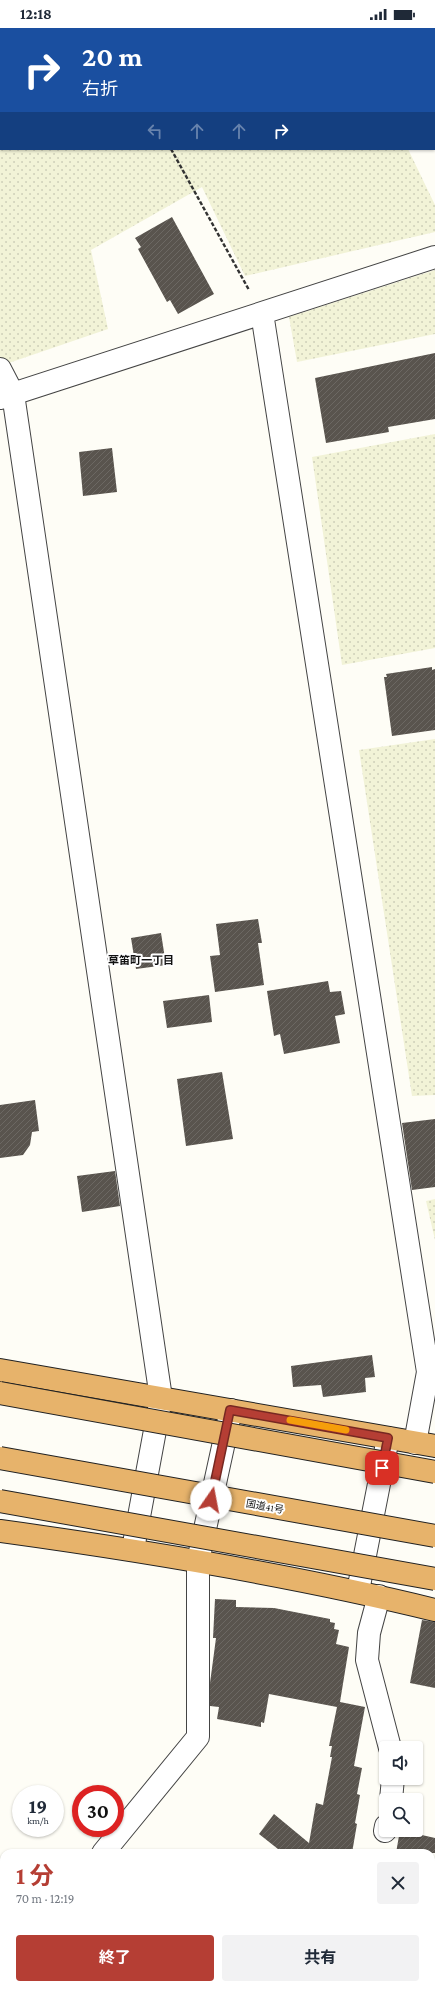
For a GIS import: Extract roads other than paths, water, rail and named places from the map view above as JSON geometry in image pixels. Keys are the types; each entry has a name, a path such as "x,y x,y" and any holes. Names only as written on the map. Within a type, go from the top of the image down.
{"highway":[{"path":"0,1370 425,1444"},
{"path":"0,1393 435,1472"},
{"name":"国道41号","path":"0,1458 435,1536"},
{"name":"国道41号","path":"0,1473 435,1550"},
{"path":"0,1501 435,1579"},
{"path":"0,1531 133,1549 368,1593 435,1610"}],"street":[{"path":"7,396 435,257"},
{"path":"262,313 428,1372 425,1444"},
{"path":"0,369 7,396 161,1398 133,1549"},
{"path":"106,1849 198,1737 198,1561 230,1410"},
{"path":"388,1438 368,1593 369,1633 367,1660 388,1741"}],"district":[{"name":"草笛町一丁目","path":"141,960"}]}
